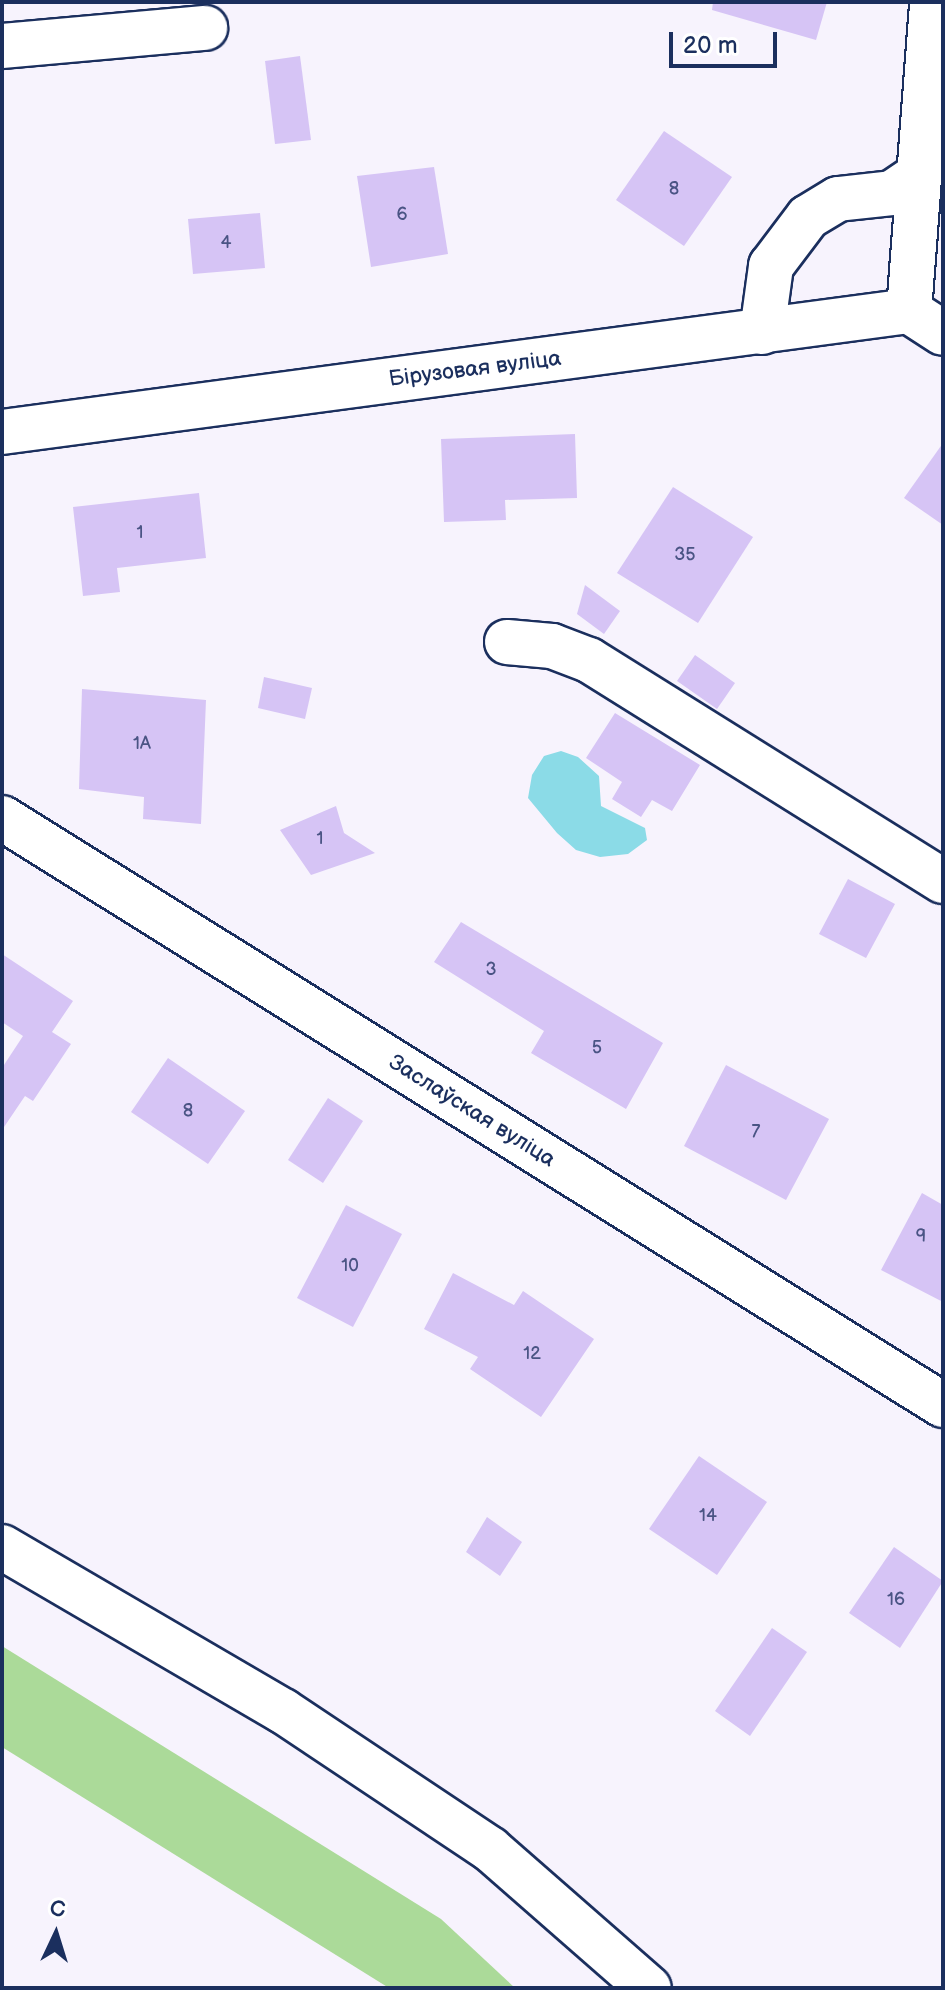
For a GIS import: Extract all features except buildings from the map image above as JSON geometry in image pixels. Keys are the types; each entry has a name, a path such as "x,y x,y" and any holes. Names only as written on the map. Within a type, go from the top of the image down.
{"street":[{"path":"926,322 919,175 932,2"},
{"path":"2,46 205,28"},
{"path":"762,332 771,266 808,217 838,199 892,193 919,175"},
{"name":"Бірузовая вуліца","path":"2,432 762,332 926,322"},
{"path":"507,642 552,646 589,660 943,881"},
{"name":"Заслаўская вуліца","path":"2,818 943,1405"},
{"path":"2,1547 283,1711 477,1841 649,1988"}],"green space":[{"path":"2,1646 441,1919 515,1988 389,1988 2,1747"}],"water":[{"path":"561,751 578,757 599,776 601,806 645,828 647,840 628,854 600,857 576,850 557,833 528,798 532,775 544,756"}]}
